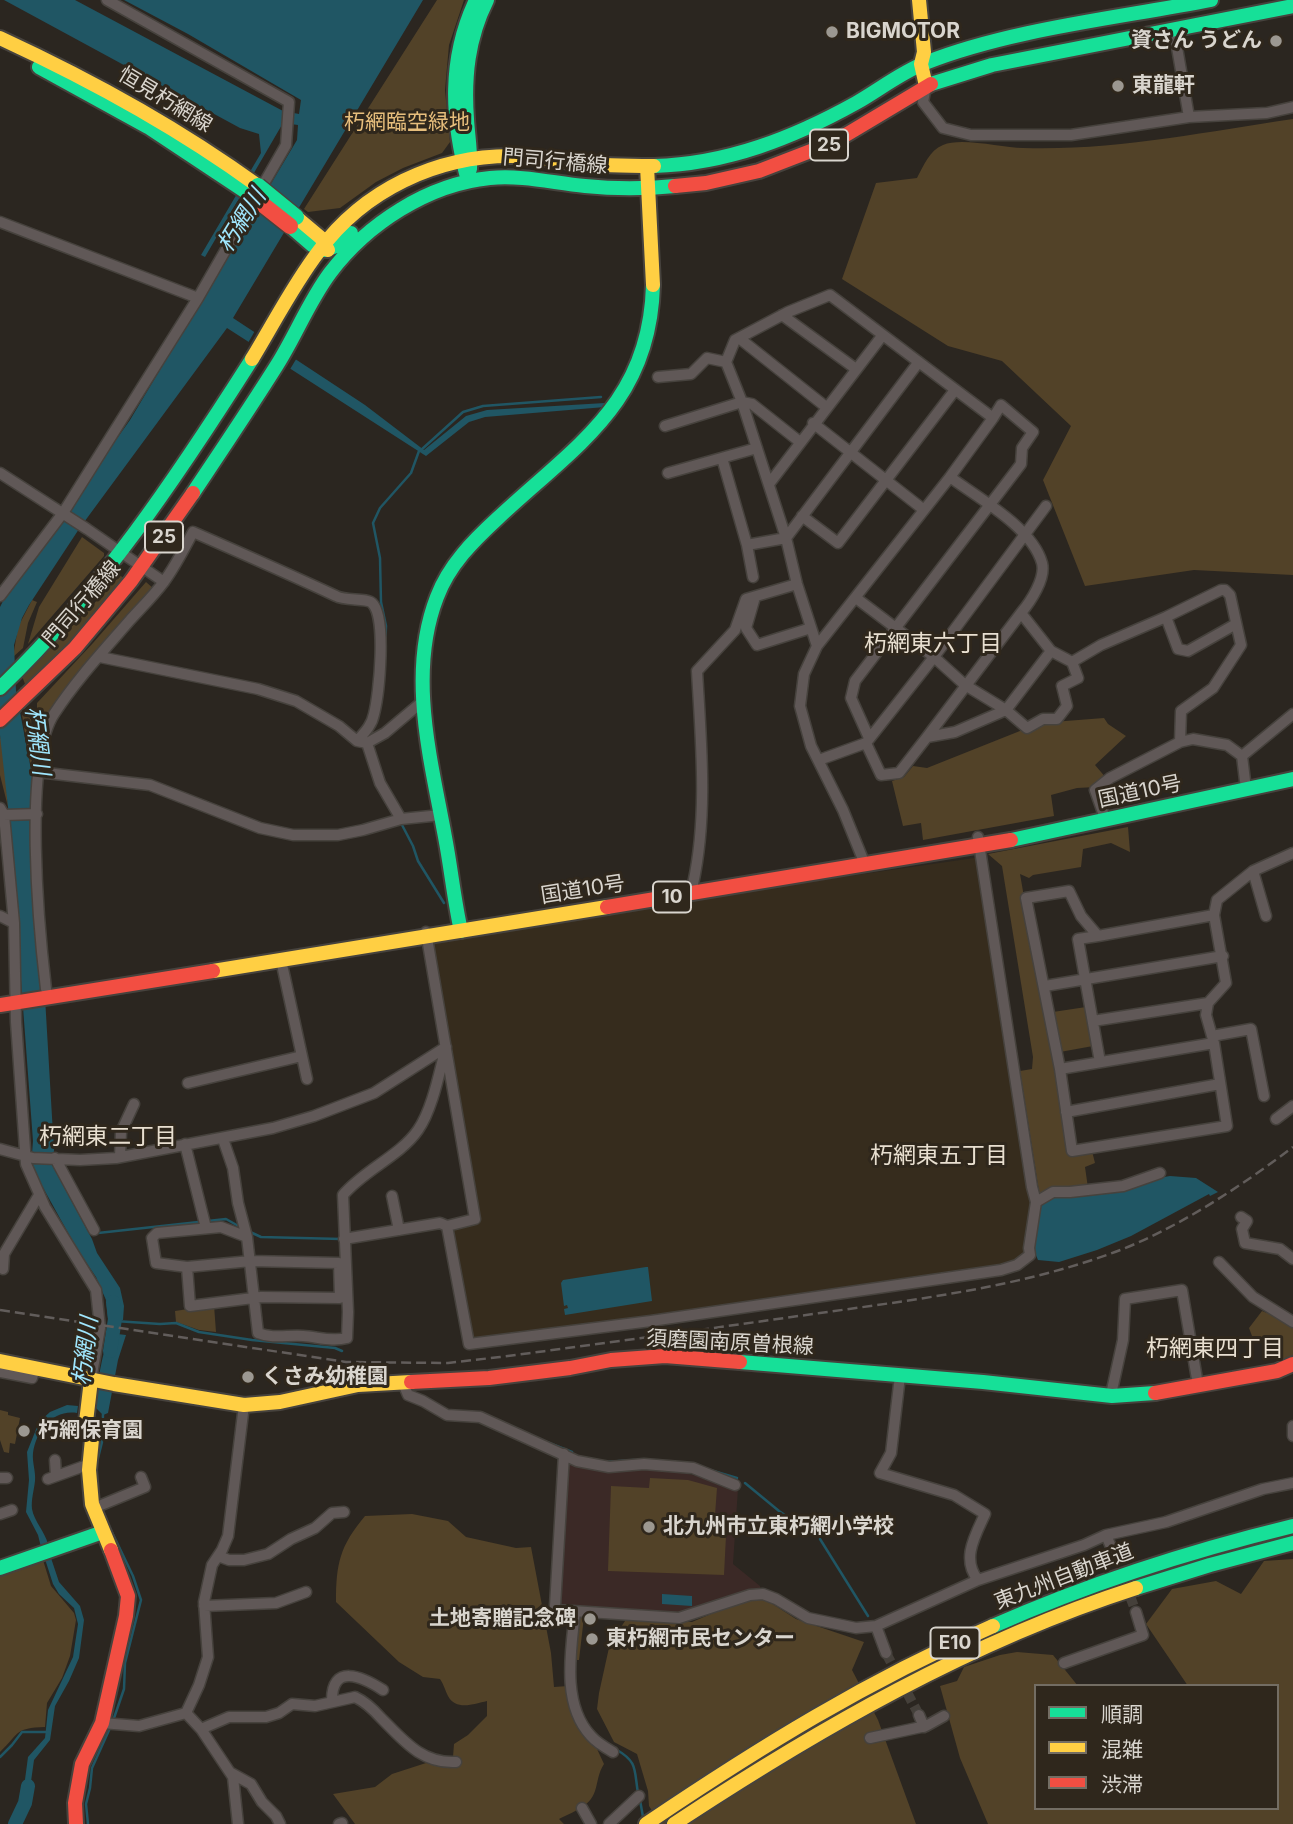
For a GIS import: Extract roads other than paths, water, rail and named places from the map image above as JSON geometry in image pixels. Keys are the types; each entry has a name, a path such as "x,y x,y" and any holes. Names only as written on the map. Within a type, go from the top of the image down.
{"main road":[{"path":"466,158 454,91 455,69 463,30 476,0"},
{"path":"322,241 339,246 372,216 409,194 442,181 468,181 465,68 473,31 487,0"},
{"path":"919,0 924,52 920,64 926,86"},
{"name":"門司行橋線","path":"0,688 58,632 122,555 258,350 322,241 362,205 393,185 424,171 466,158 536,156 577,162 647,166 705,161 754,150 797,135 920,64 987,43 1173,4 1211,0"},
{"name":"門司行橋線","path":"0,720 75,648 141,568 288,348 329,274 352,247 397,210 433,192 488,177 529,177 585,186 649,189 706,183 759,171 834,142 926,86 992,65 1293,6"},
{"name":"恒見朽網線","path":"0,38 79,75 201,145 293,222 322,241"},
{"name":"恒見朽網線","path":"0,49 73,84 255,191"},
{"path":"459,926 423,701 421,660 426,629 437,595 475,539 605,418 626,390 646,348 653,310 654,267 647,166"},
{"path":"322,241 331,262 329,274"},
{"name":"国道10号","path":"1246,785 1293,770"},
{"name":"国道10号","path":"459,926 978,842 1246,785 1293,779"},
{"name":"国道10号","path":"0,1005 11,997 281,960 694,884 862,857 978,842"},
{"name":"国道10号","path":"46,993 426,933"},
{"name":"須磨園南原曽根線","path":"0,1361 114,1384 244,1405 279,1402 343,1387 489,1378 611,1360 665,1356 983,1382 1112,1396 1165,1392 1277,1371 1293,1364"},
{"path":"76,1824 75,1803 82,1764 109,1723 128,1596 103,1532 98,1506 89,1488 92,1439 86,1423 92,1380"},
{"name":"東九州自動車道","path":"646,1824 783,1734 857,1691 941,1649 1025,1612 1104,1582 1189,1554 1293,1526"},
{"path":"0,1568 103,1532"},
{"name":"東九州自動車道","path":"674,1824 789,1749 864,1706 948,1663 1109,1598 1189,1571 1293,1544"}],"street":[{"path":"0,596 63,513 198,298 286,145 289,102 107,0"},
{"path":"1174,30 1189,117"},
{"path":"926,86 923,102 943,128 971,135 1071,135 1189,117 1267,113 1293,107"},
{"path":"0,222 198,298"},
{"path":"817,646 769,484 726,362 735,340 782,315 830,295 993,418"},
{"path":"782,315 856,369"},
{"path":"769,484 882,336"},
{"path":"739,338 826,407"},
{"path":"658,377 691,374 707,358 726,362"},
{"path":"747,544 786,538 918,363"},
{"path":"802,516 838,543 955,390"},
{"path":"665,426 742,402 752,404 800,442"},
{"path":"862,857 811,746 800,706 804,674 817,646 950,477 1002,405 1033,432 1022,448 1021,464 988,505 855,681 851,698 881,775 899,773 1030,601 1041,577 1042,564 1026,534 988,505 950,477"},
{"path":"813,424 924,510"},
{"path":"668,473 757,448"},
{"path":"722,458 747,544 752,577"},
{"path":"0,473 87,528 164,582"},
{"path":"819,760 867,740 934,657 1046,506"},
{"path":"46,993 34,814 45,732 53,715 164,582 193,532 340,598 369,600 373,603 380,623 379,684 374,715 362,742"},
{"path":"694,884 701,848 701,745 697,671 735,630 746,599 797,584"},
{"path":"1072,662 1122,635 1225,590 1230,595 1241,645 1213,688 1181,710 1180,742"},
{"path":"755,597 746,628 757,645 811,628"},
{"path":"856,598 934,657 965,685 1006,710 1027,728 1043,719 1057,719 1067,706 1062,685 1078,678 1072,662 1051,651 1021,612"},
{"path":"1167,617 1178,649 1188,651 1236,624"},
{"path":"927,737 955,732 1006,710 1051,651"},
{"path":"100,657 258,689 296,701 362,742 380,783 401,819"},
{"path":"362,742 385,733 423,701"},
{"path":"1242,756 1293,714"},
{"path":"1105,816 1095,790 1110,778 1180,742 1193,739 1227,745 1242,756 1246,785"},
{"path":"38,772 150,785 260,828 293,835 338,835 401,819 442,816"},
{"path":"34,814 5,813 14,923 11,997 29,1157 26,1164 39,1195 96,1290 100,1328 92,1380"},
{"path":"447,1226 469,1344 650,1321 1001,1270 1017,1265 1030,1255 1028,1248 1036,1202 978,842"},
{"path":"1098,936 1081,916 1069,891 1026,898 1045,986 1072,1151 1227,1126 1213,1040 1206,1015 1208,1003 1226,983 1214,915 1217,900 1253,871 1293,853"},
{"path":"1253,871 1266,916"},
{"path":"1100,1062 1078,939 1214,915"},
{"path":"0,916 14,923"},
{"path":"344,1239 440,1223 447,1226 475,1219 426,933"},
{"path":"1045,986 1223,956"},
{"path":"281,960 307,1079"},
{"path":"1093,1021 1208,1003"},
{"path":"1060,1069 1213,1040 1251,1029 1264,1096"},
{"path":"0,1149 29,1157 80,1160 120,1157 223,1139 314,1116 374,1093 446,1047"},
{"path":"347,1338 343,1195 365,1173 402,1146 419,1129 435,1089 446,1047"},
{"path":"188,1083 302,1056"},
{"path":"1066,1112 1220,1084"},
{"path":"120,1157 121,1132 134,1104"},
{"path":"1276,1119 1293,1106"},
{"path":"223,1139 233,1168 246,1232 257,1329 261,1335 277,1337 302,1336 334,1340 347,1338"},
{"path":"185,1144 205,1224"},
{"path":"54,1158 94,1230"},
{"path":"1036,1202 1053,1192 1124,1186 1160,1173"},
{"path":"3,1269 4,1254 39,1195"},
{"path":"392,1196 400,1230"},
{"path":"1241,1217 1247,1221 1242,1229 1245,1243 1280,1249 1293,1259"},
{"path":"246,1232 205,1224 157,1233 152,1238 156,1263 187,1267 251,1261 339,1262 343,1331 347,1338"},
{"path":"1219,1262 1253,1297 1293,1322"},
{"path":"187,1267 190,1306 255,1298 340,1298"},
{"path":"1112,1396 1123,1340 1125,1299 1182,1290 1198,1385"},
{"path":"0,1372 32,1377 34,1368"},
{"path":"900,1376 891,1453 880,1473 954,1494 985,1514 969,1554 972,1572 978,1580"},
{"path":"405,1383 408,1395 447,1415 481,1417 577,1461 609,1467 644,1464 693,1468 735,1485"},
{"path":"109,1723 139,1726 186,1713 199,1685 208,1657 204,1606 212,1565 228,1536 244,1405"},
{"path":"1293,1426 1293,1436"},
{"path":"564,1454 555,1606 557,1610 679,1618 750,1595 763,1594 808,1618 856,1628 876,1626 978,1580 1084,1545 1106,1535 1166,1522 1262,1489 1293,1483"},
{"path":"54,1460 52,1477 90,1464"},
{"path":"98,1506 145,1487 141,1477"},
{"path":"0,1514 12,1510"},
{"path":"218,1556 229,1560 244,1560 268,1554 315,1528 332,1513 344,1512"},
{"path":"1106,1535 1114,1554"},
{"path":"204,1606 281,1602 306,1592"},
{"path":"576,1612 570,1674 574,1701 590,1736 614,1752"},
{"path":"1064,1662 1143,1635 1136,1612"},
{"path":"876,1626 886,1653"},
{"path":"332,1702 334,1687 344,1676 360,1677 383,1690"},
{"path":"201,1729 229,1717 266,1717 279,1713 292,1704 315,1706 355,1697 363,1700 424,1757 440,1762 456,1762"},
{"path":"186,1713 201,1729 233,1777 238,1824"},
{"path":"919,1715 925,1727"},
{"path":"870,1738 925,1727 944,1716"},
{"path":"231,1773 251,1784 261,1802 280,1824"},
{"path":"609,1824 639,1796"},
{"path":"582,1808 591,1824"}],"water":[{"path":"4,0 75,0 283,111 299,114 301,100 124,0 423,0 233,318 365,405 424,450 466,416 487,410 605,403 605,407 485,417 469,422 426,456 227,328 79,529 22,618 14,645 16,691 32,775 54,1151 51,1163 97,1253 120,1288 124,1306 123,1320 108,1319 106,1300 96,1277 77,1249 31,1166 33,1141 8,807 0,735 0,607 130,420 297,140 298,125 283,123 205,257 201,255 261,153 259,134 240,128"},
{"path":"1170,1176 1196,1178 1218,1192 1097,1250 1059,1262 1038,1260 1033,1248 1041,1203 1053,1196"},
{"path":"648,1267 652,1301 565,1315 564,1309 568,1308 567,1305 564,1306 561,1283 563,1280"},
{"path":"109,1333 126,1335 118,1360 108,1413 103,1415 95,1407"},
{"path":"67,1405 78,1406 77,1413 60,1414 47,1423 38,1437 33,1453 35,1478 32,1509 48,1544 41,1547 26,1512 29,1480 27,1452 39,1422 50,1412"},
{"path":"51,1558 59,1582 80,1606 84,1620 79,1658 55,1706 50,1740 34,1760 28,1803 22,1802 28,1757 45,1738 48,1710 73,1657 78,1624 74,1608 53,1584 45,1559"},
{"path":"662,1594 692,1596 692,1606 662,1604"}],"waterway":[{"path":"421,450 463,412 483,406 601,397"},
{"path":"385,652 386,626 381,602 380,558 373,523 380,508 411,473 419,451"},
{"path":"401,823 418,861 444,903"},
{"path":"98,1233 226,1219 242,1228"},
{"path":"248,1231 261,1237 341,1239"},
{"name":"朽網川","path":"110,1351 115,1319 113,1302"},
{"path":"115,1321 176,1323 199,1332 342,1351"},
{"path":"97,1462 102,1442 103,1414"},
{"path":"539,1439 572,1452"},
{"path":"606,1462 634,1460"},
{"path":"710,1470 737,1478"},
{"path":"745,1483 814,1535"},
{"path":"109,1526 133,1576 141,1600 125,1663 124,1689 113,1721"},
{"path":"820,1539 868,1616"},
{"path":"88,1824 86,1804 92,1768 110,1728"},
{"path":"0,1757 22,1732 49,1732"},
{"path":"617,1750 632,1763 638,1793"},
{"name":"朽網川","path":"15,1824 25,1803 28,1786"},
{"path":"640,1800 643,1817"}],"tunnel":[{"path":"1114,1554 1136,1612"},
{"path":"886,1653 919,1715"}],"railway":[{"path":"0,1310 346,1362 448,1363 500,1357 895,1302 1043,1274 1115,1252 1161,1232 1231,1191 1293,1147"}],"place":[{"name":"BIGMOTOR","path":"832,32"},
{"name":"資さん うどん","path":"1276,41"},
{"name":"東龍軒","path":"1118,86"},
{"name":"くさみ幼稚園","path":"248,1377"},
{"name":"朽網保育園","path":"24,1431"},
{"name":"北九州市立東朽網小学校","path":"649,1527"},
{"name":"土地寄贈記念碑","path":"590,1619"},
{"name":"東朽網市民センター","path":"592,1639"}],"district":[{"name":"朽網東六丁目","path":"933,644"},
{"name":"朽網東二丁目","path":"108,1137"},
{"name":"朽網東五丁目","path":"939,1156"},
{"name":"朽網東四丁目","path":"1215,1349"}],"park label":[{"name":"朽網臨空緑地","path":"407,123"}]}
